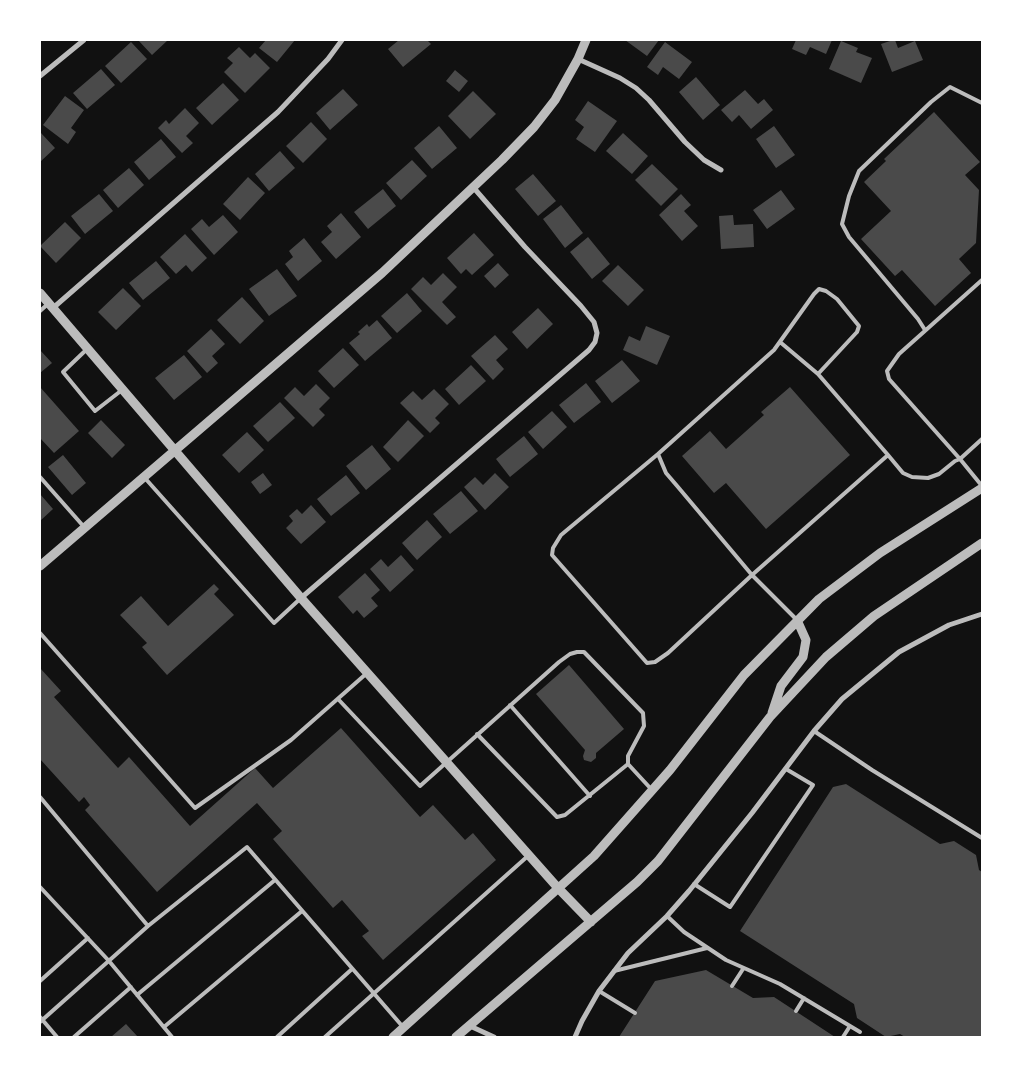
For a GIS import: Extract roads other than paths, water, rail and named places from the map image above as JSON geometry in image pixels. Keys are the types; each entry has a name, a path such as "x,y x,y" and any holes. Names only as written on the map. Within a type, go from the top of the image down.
{"street":[{"path":"40,76 84,40"},
{"path":"51,306 278,112 328,59 342,40"},
{"path":"40,566 382,273 502,160 534,127 555,100 586,40"},
{"path":"578,58 620,78 636,88 649,100 684,142 704,160 721,170"},
{"path":"301,598 589,350 595,342 597,333 594,322 525,247 473,186"},
{"path":"40,293 301,598 558,888 591,922"},
{"path":"393,1037 594,856 670,770 744,675 819,599 880,553 982,487"},
{"path":"456,1037 658,862 770,718 826,657 874,616 982,543"},
{"path":"575,1037 599,991 628,953 667,916 694,884 814,731 842,699 898,652 949,625 982,614"},
{"path":"770,718 781,686 803,657 806,640 797,620"},
{"path":"470,1026 494,1037"}],"lane":[{"path":"925,330 918,319 848,237 842,224 849,196 859,171 931,102 950,88 982,103"},
{"path":"982,280 899,354 887,370 889,379 960,459 982,487"},
{"path":"818,374 856,332 859,326 837,299 820,289 814,294 774,350 658,454 562,535 553,548 552,555 647,662 655,662 668,653 752,575 888,455"},
{"path":"40,311 51,306"},
{"path":"780,342 818,374 903,473 912,477 928,478 939,474 960,459 982,439"},
{"path":"88,348 63,372 95,411 122,390"},
{"path":"658,454 666,473 752,575 797,620"},
{"path":"144,476 274,622 301,598"},
{"path":"40,477 85,528"},
{"path":"40,633 195,808 291,740 367,673"},
{"path":"338,698 420,786 559,662 570,654 584,652 643,713 644,726 628,756 628,764 652,790"},
{"path":"510,705 590,796"},
{"path":"814,731 872,770 982,838"},
{"path":"477,734 556,817 565,816 628,764"},
{"path":"694,884 730,907 813,785 786,769"},
{"path":"40,797 148,926"},
{"path":"57,1037 41,1020 148,926 246,847 403,1028"},
{"path":"325,1037 529,855"},
{"path":"137,995 275,880"},
{"path":"40,887 109,961 172,1037"},
{"path":"164,1027 302,911"},
{"path":"667,916 684,932 707,948 744,969 780,984 860,1032"},
{"path":"40,981 88,938"},
{"path":"614,971 707,948"},
{"path":"277,1037 352,969"},
{"path":"732,986 744,969"},
{"path":"74,1037 131,987"},
{"path":"599,991 635,1013"},
{"path":"796,1011 804,998"},
{"path":"843,1037 850,1026"}]}
